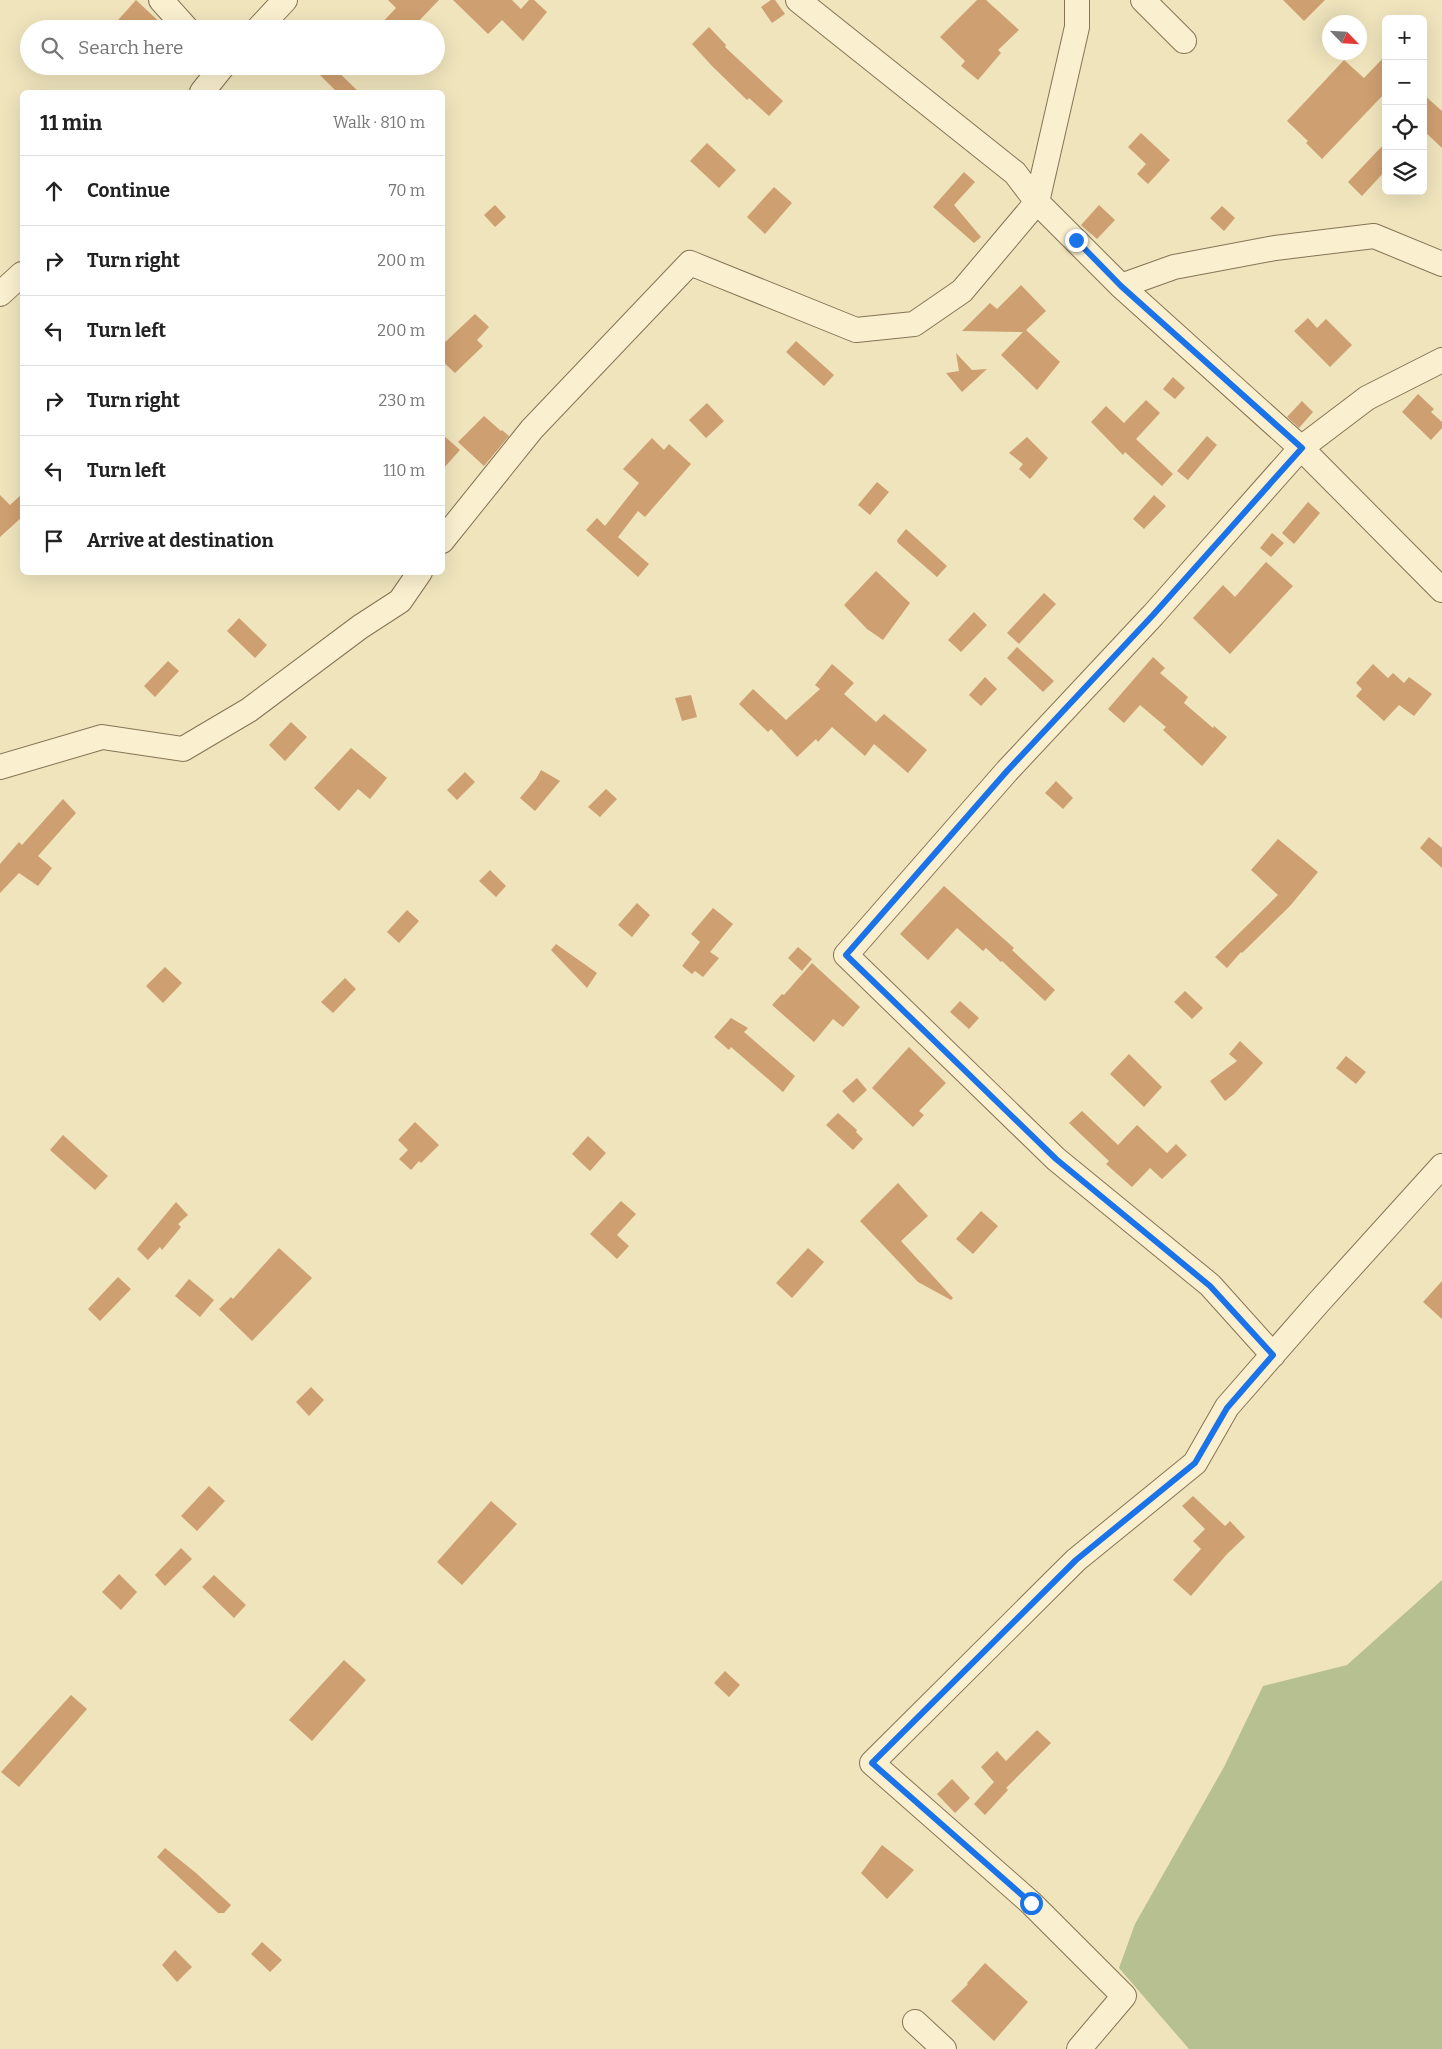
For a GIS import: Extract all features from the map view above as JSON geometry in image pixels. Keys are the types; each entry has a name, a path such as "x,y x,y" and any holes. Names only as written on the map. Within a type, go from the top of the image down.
{"street":[{"path":"161,0 172,9 180,20"},
{"path":"266,20 285,0"},
{"path":"798,0 1014,173 1038,202 1121,286 1302,448 1442,590"},
{"path":"445,537 532,429 690,263 856,330 914,324 962,291 1038,202 1077,27 1077,0"},
{"path":"1143,0 1184,41"},
{"path":"203,90 214,75"},
{"path":"1121,286 1174,267 1275,248 1374,236 1442,264"},
{"path":"0,294 20,276"},
{"path":"1273,1355 1210,1286 1056,1159 846,955 1007,771 1153,615 1302,448 1367,398 1442,360"},
{"path":"0,767 102,737 183,748 249,710 360,627 400,601 418,575"},
{"path":"1079,2049 1124,1996 1031,1903 872,1763 1076,1560 1195,1463 1227,1408 1442,1166"},
{"path":"915,2022 944,2049"}],"green space":[{"path":"1442,1580 1442,2049 1189,2049 1119,1968 1135,1924 1224,1767 1263,1686 1347,1665"}],"building":[{"path":"136,0 157,20 118,20"},
{"path":"388,0 439,0 420,20 385,20 396,8"},
{"path":"453,0 512,0 521,9 529,0 534,0 547,12 523,41 502,20 488,34"},
{"path":"771,0 775,0 785,14 772,23 761,7"},
{"path":"977,0 986,0 1019,30 998,50 1001,53 978,80 961,66 965,61 940,37"},
{"path":"1283,0 1325,0 1304,21"},
{"path":"709,27 726,45 725,47 783,101 769,116 749,98 747,100 692,44"},
{"path":"1382,59 1382,96 1322,159 1306,143 1308,141 1287,121 1344,60 1364,78"},
{"path":"320,75 341,75 357,90 335,90"},
{"path":"1427,98 1442,111 1442,148 1427,134"},
{"path":"1141,133 1170,160 1148,184 1137,174 1146,164 1128,147"},
{"path":"707,143 736,170 719,188 690,161"},
{"path":"1382,146 1382,174 1362,196 1348,182"},
{"path":"964,172 975,182 954,205 981,237 974,243 933,207"},
{"path":"774,187 792,203 765,234 747,217"},
{"path":"495,205 506,217 495,227 484,215"},
{"path":"1099,205 1115,220 1097,239 1081,225"},
{"path":"1222,206 1235,218 1224,231 1210,218"},
{"path":"1021,285 1046,311 1026,330 1060,362 1037,390 1001,355 1023,332 962,331 990,303 997,309"},
{"path":"475,314 489,327 477,340 483,346 455,373 445,364 445,342"},
{"path":"1308,318 1317,328 1326,319 1352,345 1330,367 1294,331"},
{"path":"796,341 834,375 824,386 786,352"},
{"path":"956,353 972,370 987,369 962,392 946,373 959,371"},
{"path":"1173,377 1185,388 1175,399 1163,389"},
{"path":"1418,394 1434,409 1431,412 1442,422 1442,428 1431,440 1402,412"},
{"path":"1146,400 1160,413 1136,439 1173,474 1162,486 1125,452 1123,455 1091,422 1106,406 1124,423"},
{"path":"1302,401 1313,412 1299,428 1287,417"},
{"path":"707,403 724,421 706,438 689,420"},
{"path":"484,416 509,436 484,466 458,442"},
{"path":"1207,436 1217,445 1188,480 1177,471"},
{"path":"445,437 460,450 445,467"},
{"path":"1027,437 1048,458 1030,479 1019,469 1023,464 1009,453"},
{"path":"652,438 664,450 669,444 691,464 645,517 638,511 618,537 649,564 638,577 586,530 597,518 605,526 639,483 623,469"},
{"path":"877,482 889,492 870,515 858,505"},
{"path":"0,495 10,505 20,496 20,519 0,537"},
{"path":"1154,495 1166,506 1144,529 1133,519"},
{"path":"1308,502 1320,513 1294,544 1282,533"},
{"path":"906,529 947,566 937,577 898,543 897,540"},
{"path":"1272,533 1284,543 1271,557 1260,548"},
{"path":"1266,562 1293,586 1230,654 1193,618 1223,585 1235,597"},
{"path":"876,571 910,603 883,640 867,629 844,605"},
{"path":"1044,593 1056,604 1019,644 1007,633"},
{"path":"974,612 987,625 961,652 948,640"},
{"path":"239,618 267,645 255,658 227,631"},
{"path":"1017,647 1054,681 1043,692 1007,658"},
{"path":"1153,657 1165,668 1160,673 1188,697 1184,703 1213,728 1214,726 1227,737 1202,766 1163,730 1166,727 1140,705 1124,723 1108,709"},
{"path":"168,661 179,671 155,697 144,686"},
{"path":"832,664 854,683 844,694 876,722 884,714 927,750 908,773 874,744 865,756 832,727 818,742 816,739 797,757 771,729 768,732 739,704 753,689 786,720 820,689 815,685"},
{"path":"1373,664 1388,678 1393,673 1404,683 1409,677 1432,694 1414,716 1399,705 1384,721 1356,696 1362,689 1356,683"},
{"path":"985,677 997,689 981,706 969,695"},
{"path":"691,695 697,717 682,721 675,698"},
{"path":"291,722 307,737 285,761 269,745"},
{"path":"351,748 387,778 370,799 358,789 339,811 314,788"},
{"path":"541,770 560,781 535,811 520,798"},
{"path":"465,772 475,782 457,800 447,790"},
{"path":"1056,781 1073,798 1063,809 1045,793"},
{"path":"606,789 617,799 600,817 588,807"},
{"path":"63,799 76,813 38,856 52,868 38,886 19,873 0,893 0,864 19,842 22,845"},
{"path":"1429,837 1442,848 1442,868 1420,848"},
{"path":"1278,839 1318,872 1290,906 1241,952 1227,968 1215,957 1278,895 1251,870"},
{"path":"490,870 506,886 496,897 479,881"},
{"path":"944,886 1014,948 1012,950 1055,990 1045,1001 1002,961 986,948 983,951 957,928 928,960 900,934"},
{"path":"637,903 650,915 632,937 618,925"},
{"path":"713,908 733,924 710,952 719,958 703,977 695,971 692,974 682,966 700,942 691,934"},
{"path":"407,910 419,921 399,943 387,932"},
{"path":"556,944 597,973 587,988 551,950"},
{"path":"798,947 812,959 802,971 788,958"},
{"path":"812,963 860,1007 843,1027 833,1019 814,1042 772,1005 782,994 784,995"},
{"path":"165,967 182,983 163,1003 146,986"},
{"path":"345,978 356,989 333,1013 321,1002"},
{"path":"1185,991 1203,1008 1192,1019 1174,1002"},
{"path":"960,1001 979,1018 969,1029 950,1012"},
{"path":"731,1018 748,1028 744,1032 795,1076 783,1092 731,1047 729,1050 714,1037"},
{"path":"1240,1041 1263,1063 1225,1101 1210,1081 1237,1061 1229,1054"},
{"path":"909,1047 946,1083 919,1111 924,1115 913,1127 872,1088"},
{"path":"1129,1054 1162,1087 1144,1107 1110,1074"},
{"path":"1346,1056 1366,1072 1356,1084 1336,1068"},
{"path":"857,1078 867,1090 853,1103 842,1091"},
{"path":"1082,1111 1118,1145 1137,1125 1167,1153 1176,1144 1187,1155 1162,1179 1150,1168 1132,1187 1106,1164 1109,1161 1069,1123"},
{"path":"838,1113 857,1130 856,1132 863,1139 853,1150 826,1125"},
{"path":"415,1122 439,1145 411,1170 399,1159 408,1150 398,1140"},
{"path":"63,1135 108,1176 95,1190 50,1150"},
{"path":"588,1136 606,1153 590,1171 572,1154"},
{"path":"898,1183 928,1216 901,1241 953,1298 951,1300 918,1282 860,1221"},
{"path":"621,1201 636,1214 617,1235 629,1246 617,1259 590,1234"},
{"path":"176,1202 188,1215 178,1224 181,1227 162,1250 160,1247 148,1260 137,1249"},
{"path":"981,1211 998,1226 973,1254 956,1239"},
{"path":"279,1248 312,1278 252,1341 219,1309 231,1297 233,1299"},
{"path":"808,1248 824,1262 792,1298 776,1283"},
{"path":"118,1277 131,1289 100,1321 88,1309"},
{"path":"189,1279 214,1300 200,1317 175,1296"},
{"path":"1442,1281 1442,1319 1423,1302"},
{"path":"311,1387 324,1400 309,1416 296,1402"},
{"path":"209,1486 225,1501 197,1531 181,1516"},
{"path":"1193,1496 1225,1526 1230,1521 1245,1537 1227,1554 1191,1596 1173,1580 1201,1549 1193,1541 1205,1529 1182,1506"},
{"path":"491,1501 517,1524 462,1585 437,1562"},
{"path":"181,1548 192,1559 165,1586 155,1575"},
{"path":"119,1574 137,1592 121,1610 102,1592"},
{"path":"214,1575 246,1605 234,1618 202,1587"},
{"path":"344,1660 366,1680 312,1741 289,1720"},
{"path":"725,1671 740,1685 729,1697 714,1683"},
{"path":"71,1695 87,1709 19,1787 1,1772"},
{"path":"1037,1730 1051,1743 1006,1788 1008,1790 985,1815 974,1804 994,1782 981,1767 997,1751 1006,1761"},
{"path":"952,1779 970,1798 955,1813 937,1794"},
{"path":"882,1845 914,1870 887,1899 861,1873"},
{"path":"165,1848 231,1905 224,1913 218,1913 157,1857"},
{"path":"262,1942 282,1960 270,1972 251,1954"},
{"path":"175,1950 192,1967 177,1982 162,1965"},
{"path":"985,1963 1028,2002 994,2041 951,2001"}],"route":[{"path":"1031,1903 872,1763 1076,1560 1195,1463 1227,1408 1273,1355 1210,1286 1056,1159 846,955 1007,771 1153,615 1302,448 1121,286 1076,240"}]}
